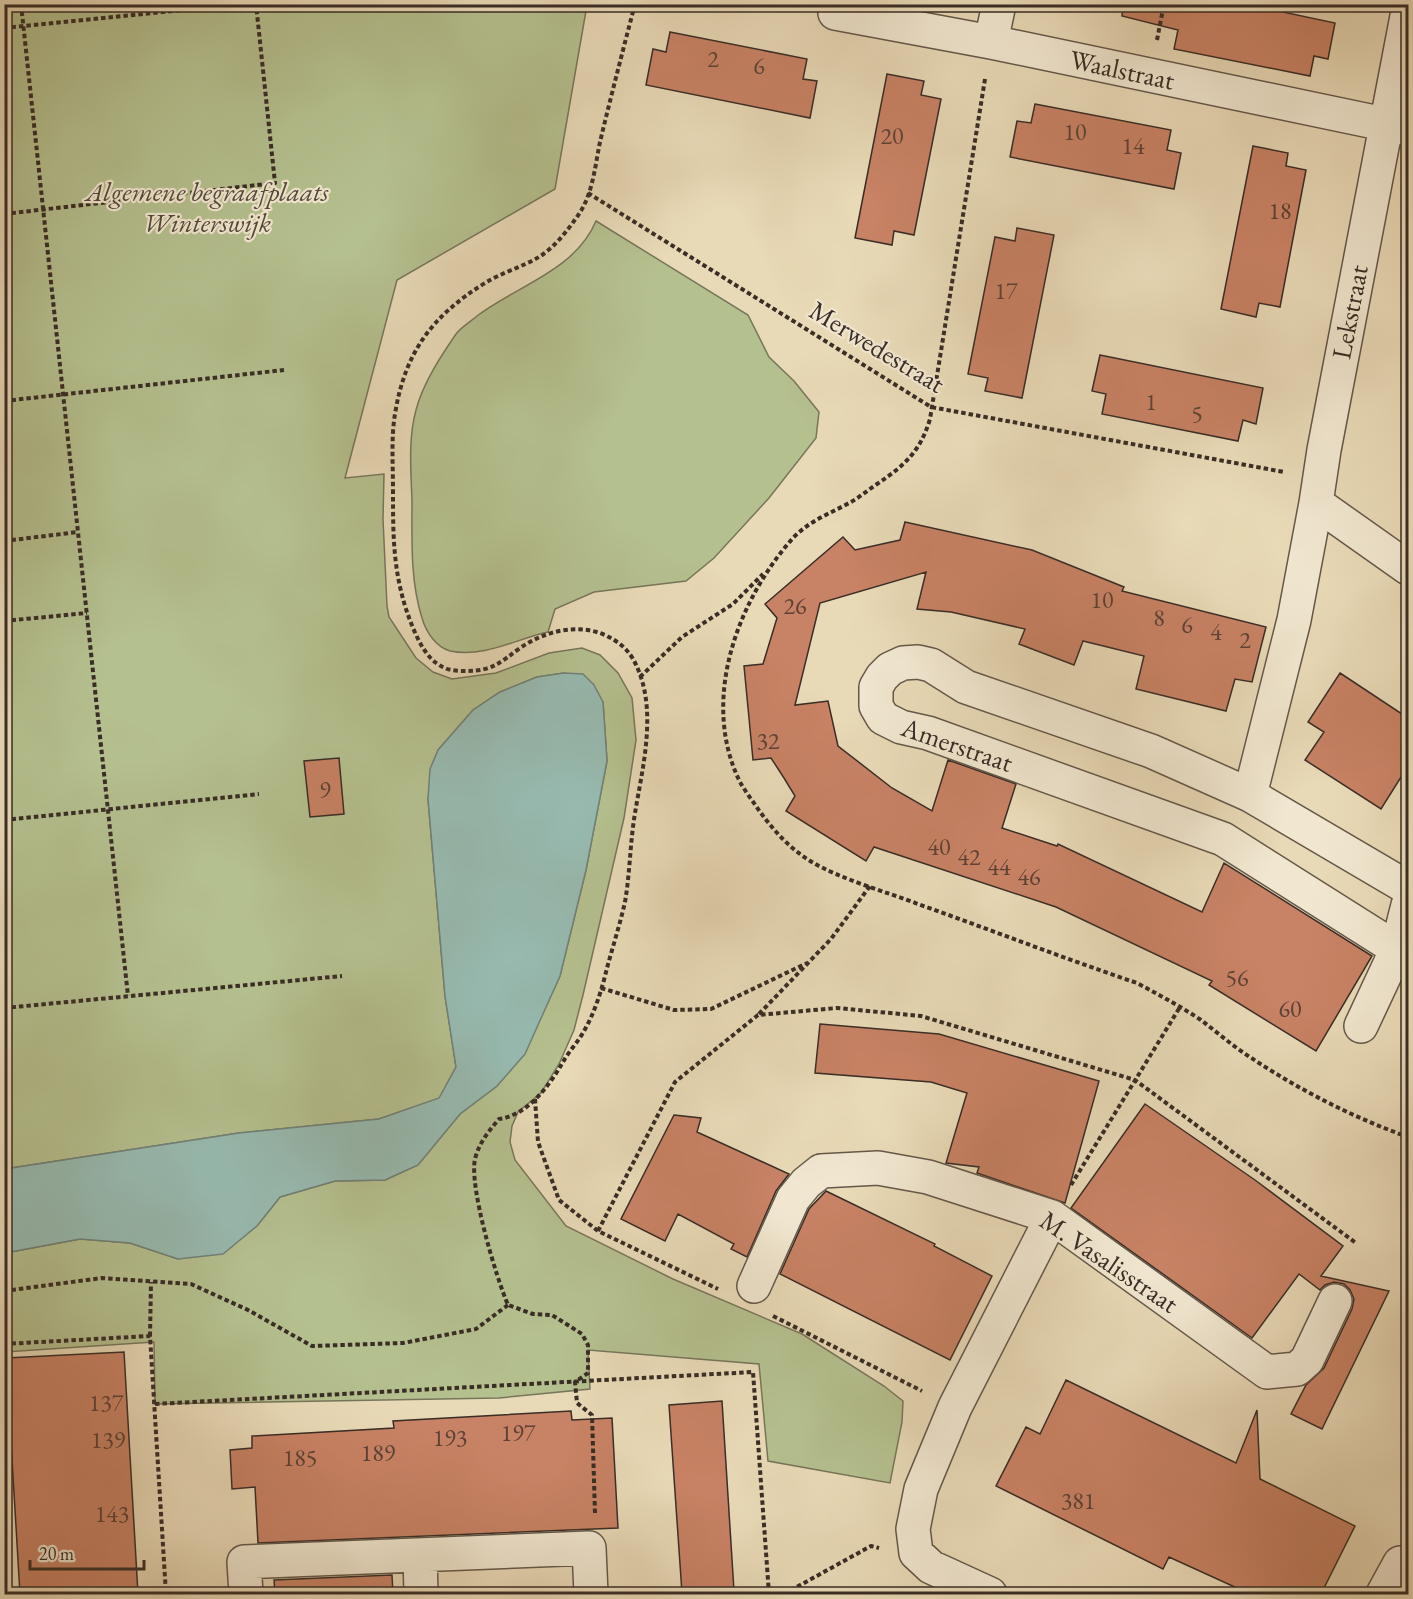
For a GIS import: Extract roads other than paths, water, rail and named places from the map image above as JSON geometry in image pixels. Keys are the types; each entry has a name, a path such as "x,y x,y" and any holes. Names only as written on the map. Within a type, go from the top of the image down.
{"street":[{"path":"991,42 999,4"},
{"name":"Waalstraat","path":"835,12 991,42 1397,127"},
{"name":"Lekstraat","path":"1318,491 1397,127 1408,12"},
{"path":"1250,795 1294,620 1318,491 1408,567"},
{"name":"Amerstraat","path":"1397,949 1223,838 928,733 892,723 883,718 876,706 876,687 890,669 903,663 918,662 931,665 966,687 1151,751 1250,795 1408,888"},
{"path":"1361,1026 1397,949 1408,905"},
{"name":"M. Vasalisstraat","path":"750,1297 793,1199 806,1183 821,1171 878,1168 928,1177 1052,1217 1267,1372 1298,1369 1307,1360 1335,1301"},
{"path":"990,1594 931,1567 916,1553 913,1529 921,1489 955,1407 1052,1217"},
{"path":"246,1594 244,1562 589,1548 591,1594"},
{"path":"420,1555 421,1594"},
{"path":"1383,1594 1400,1563"}],"water":[{"path":"564,673 583,674 594,685 603,702 607,761 586,870 560,976 525,1054 497,1086 460,1114 418,1165 385,1180 335,1181 280,1197 257,1226 223,1254 178,1259 130,1243 80,1239 5,1253 5,1169 239,1133 379,1119 439,1098 456,1067 445,996 428,799 430,769 438,750 473,710 500,692 537,677"}],"park label":[{"name":"Algemene begraafplaats Winterswijk","path":"207,208"}]}
